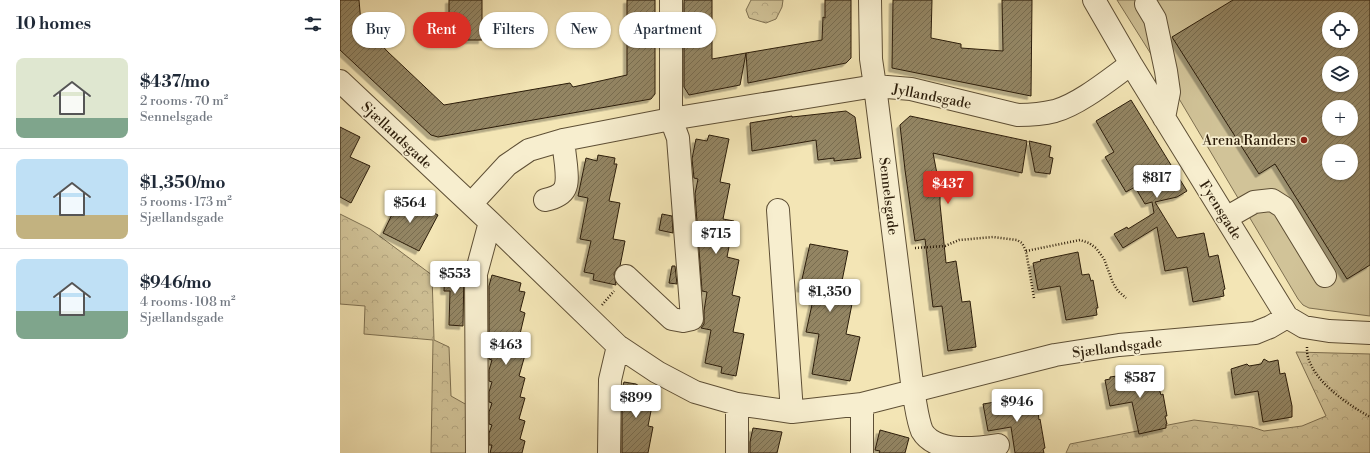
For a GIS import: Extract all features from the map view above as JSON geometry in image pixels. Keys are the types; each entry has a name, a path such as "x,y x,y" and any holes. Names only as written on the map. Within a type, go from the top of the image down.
{"street":[{"path":"626,276 672,319 683,321 692,319 678,138 671,119 670,0"},
{"name":"Sennelsgade","path":"870,0 871,59 876,86 913,391 922,431 930,442 939,449 953,452 998,446"},
{"name":"Fyensgade","path":"1094,0 1164,118 1226,218 1296,322"},
{"path":"1146,4 1155,19 1166,71 1169,92 1164,118"},
{"name":"Jyllandsgade","path":"471,204 507,166 529,150 563,140 671,119 876,86 911,89 1018,115 1037,115 1056,111 1076,102 1132,64"},
{"name":"Sjællandsgade","path":"340,81 490,222 618,346 657,372 694,392 737,404 792,412 862,404 1055,355 1119,345 1255,333 1270,327 1296,322"},
{"path":"545,200 555,198 563,191 568,183 563,140"},
{"path":"1226,218 1254,202 1272,200 1283,207 1325,276"},
{"path":"778,210 792,412"},
{"path":"477,453 476,274 490,222"},
{"path":"1296,322 1329,332 1370,333"},
{"path":"609,453 610,380 618,346"},
{"path":"737,404 737,453"},
{"path":"862,404 862,453"}],"path":[{"path":"896,250 945,246 959,240 993,237 1017,240 1022,243 1026,251 1034,298"},
{"path":"1026,251 1080,240 1089,243 1096,248 1104,260 1113,283 1118,291 1126,298"},
{"path":"591,319 626,276"},
{"path":"1296,322 1309,360 1319,377 1335,394 1370,417"}],"green space":[{"path":"751,0 783,0 782,7 776,19 766,23 749,18 746,10"},
{"name":"Arena Randers","path":"1117,0 1370,0 1370,316 1309,308 1303,305 1178,97"},
{"path":"340,214 370,229 432,275 434,340 449,347 451,396 467,405 466,453 431,453 433,340 364,334 365,306 340,304"},
{"path":"1296,352 1370,354 1370,453 1066,453 1070,444 1194,420 1252,427 1264,431 1302,426 1326,416"}],"building":[{"path":"340,0 359,0 360,12 352,12 352,48 384,48 444,105 570,83 573,87 627,75 627,48 655,48 655,94 651,99 438,137 431,135 340,50"},
{"path":"449,0 482,0 482,12 479,12 479,40 471,40 471,12 449,12"},
{"path":"627,0 655,0 655,12 627,12"},
{"path":"684,0 712,0 712,12 684,12"},
{"path":"825,0 851,0 851,58 846,63 748,83 746,53 822,40 823,17 825,18"},
{"path":"893,0 932,0 931,38 961,44 961,48 1003,51 1002,0 1032,0 1031,96 892,68"},
{"name":"Arena Randers","path":"1233,0 1370,0 1370,265 1347,279 1275,164 1259,174 1172,37"},
{"path":"684,48 712,48 712,59 746,53 740,85 689,95 684,87"},
{"path":"1131,100 1187,191 1177,197 1155,202 1177,238 1204,233 1209,257 1218,255 1225,289 1223,290 1224,296 1193,302 1187,267 1165,271 1157,227 1123,248 1114,234 1127,227 1128,229 1154,213 1152,202 1145,204 1135,187 1126,192 1105,157 1114,152 1096,121"},
{"path":"846,111 855,117 861,158 834,161 834,158 818,160 816,140 752,151 750,123 792,116"},
{"path":"910,116 1027,141 1022,173 933,153 938,179 940,181 940,204 946,263 956,261 962,302 970,301 976,347 948,351 942,306 933,307 925,239 915,241 905,170 900,125"},
{"path":"340,127 360,137 350,157 370,166 351,203 340,197"},
{"path":"709,135 729,139 720,182 730,184 723,219 734,221 727,257 739,260 732,295 740,297 733,332 744,334 736,376 721,373 722,367 705,363 711,330 701,328 704,324 704,311 707,292 702,291 695,194 698,179 694,178 692,159 696,139 707,141"},
{"path":"1029,141 1051,146 1049,157 1053,158 1050,174 1035,172"},
{"path":"598,155 615,158 614,164 617,164 609,201 620,203 613,239 625,241 620,266 614,274 616,285 593,280 594,274 584,272 591,241 580,239 588,198 578,196 586,158 597,161"},
{"path":"401,196 438,215 419,251 383,233"},
{"path":"662,214 672,216 673,233 659,230"},
{"path":"810,244 848,251 840,291 854,294 846,334 860,337 850,381 812,374 819,334 806,332 815,291 800,288"},
{"path":"1078,252 1082,275 1089,274 1091,281 1093,280 1098,308 1096,308 1097,315 1066,320 1060,286 1038,290 1033,263 1041,261 1040,260"},
{"path":"672,266 675,266 677,284 669,283"},
{"path":"445,268 464,269 463,326 449,325 450,291 444,291"},
{"path":"492,275 521,283 519,291 525,292 520,311 525,313 520,334 524,335 519,354 525,355 519,376 525,378 520,397 525,398 519,419 525,421 520,439 525,441 522,453 490,453 492,445 489,445 489,433 492,425 489,424 489,412 492,403 489,402 489,392 492,382 489,381 489,370 492,360 489,359 489,350 492,340 489,339 489,286"},
{"path":"1264,359 1269,362 1278,360 1280,374 1285,373 1292,406 1292,417 1263,422 1258,391 1235,395 1231,369 1247,364 1249,366 1261,364"},
{"path":"1152,371 1155,385 1158,385 1161,395 1163,394 1167,424 1166,428 1139,434 1132,402 1110,406 1105,380 1110,379 1110,377"},
{"path":"624,382 636,384 650,393 648,405 652,406 648,426 653,427 648,453 622,453 622,389"},
{"path":"1030,395 1033,410 1035,409 1036,412 1038,412 1039,420 1040,419 1045,448 1043,449 1044,453 1015,453 1011,427 988,431 983,404 995,402 995,400"},
{"path":"753,428 782,432 777,453 750,453 750,442"},
{"path":"880,430 909,438 905,453 879,453 880,451 875,450"}],"place":[{"name":"Arena Randers","path":"1304,140"}]}
